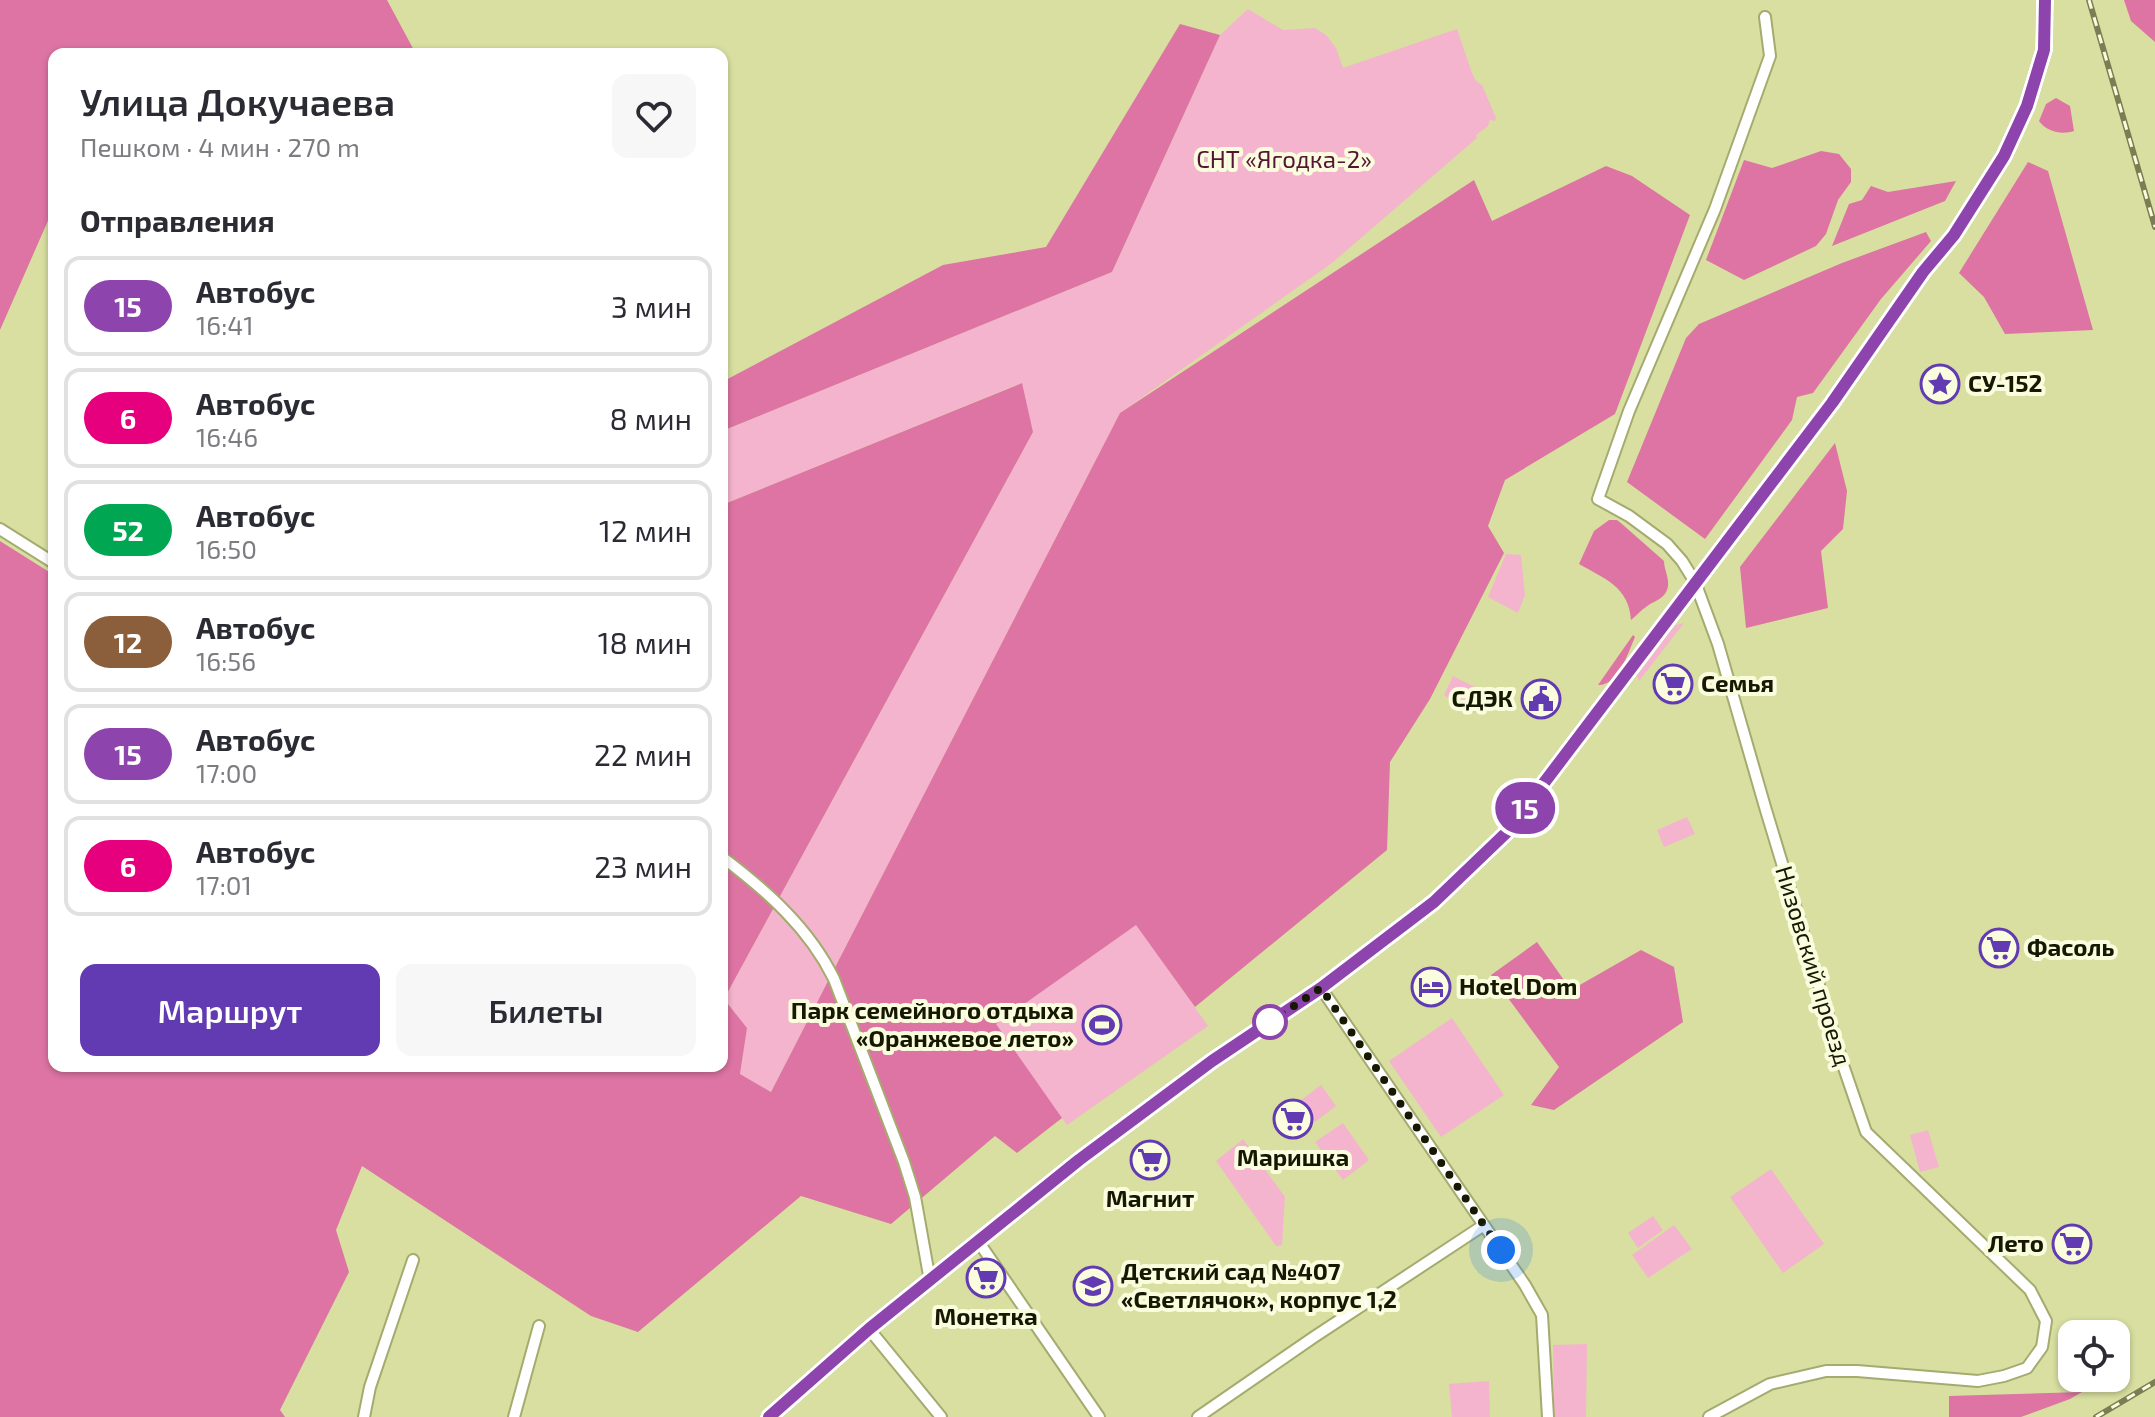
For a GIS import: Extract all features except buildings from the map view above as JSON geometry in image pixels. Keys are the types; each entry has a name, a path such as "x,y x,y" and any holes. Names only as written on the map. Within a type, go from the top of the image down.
{"main road":[{"path":"769,1417 869,1329 1122,1126 1321,988 1434,902 1506,833 1832,403 1923,272 1954,235 2004,156 2027,106 2039,70 2046,31 2045,0"}],"street":[{"name":"Низовский проезд","path":"1709,1417 1770,1384 1826,1371 1978,1381 2004,1376 2027,1368 2042,1347 2046,1321 2030,1290 1866,1132 1843,1065 1718,644 1695,582 1667,544 1629,516 1598,499 1629,411 1715,209 1770,56 1765,17"},
{"path":"0,529 48,559"},
{"path":"728,861 761,886 797,924 824,959 834,979 904,1162 915,1197 930,1281"},
{"path":"1321,988 1525,1285 1542,1315 1548,1417"},
{"path":"1198,1417 1484,1225"},
{"path":"978,1241 1099,1417"},
{"path":"364,1417 370,1387 413,1260"},
{"path":"514,1417 539,1326"},
{"path":"869,1329 941,1417"}],"green space":[{"name":"СНТ «Ягодка-2»","path":"1248,9 1283,30 1315,28 1326,35 1336,48 1343,68 1457,29 1472,73 1482,85 1496,118 1495,121 1490,120 1488,126 1476,135 1477,138 1332,263 1120,413 771,1092 740,1074 747,1028 728,1004 728,992 1033,432 1021,383 728,503 728,429 1112,272 1220,35"},
{"path":"1506,554 1521,555 1525,595 1518,613 1488,597"},
{"path":"1684,623 1639,681 1636,673 1670,630"},
{"path":"1453,676 1485,692 1474,713 1444,695"},
{"path":"1687,817 1695,834 1664,847 1657,830"},
{"name":"Парк семейного отдыха «Оранжевое лето»","path":"1136,924 1208,1026 1067,1125 995,1024"},
{"path":"1452,1018 1504,1095 1441,1137 1389,1061"},
{"path":"1321,1085 1336,1106 1315,1122 1300,1101"},
{"path":"1343,1123 1369,1160 1343,1180 1315,1142"},
{"path":"1928,1130 1939,1167 1920,1172 1910,1135"},
{"path":"1243,1139 1285,1197 1282,1245 1276,1246 1216,1161"},
{"path":"1771,1169 1824,1244 1783,1273 1730,1197"},
{"path":"1653,1216 1663,1230 1638,1248 1628,1233"},
{"path":"1674,1225 1692,1249 1648,1278 1632,1255"},
{"path":"1587,1344 1586,1417 1554,1417 1553,1345"},
{"path":"1489,1381 1490,1417 1452,1417 1449,1384"}],"shaded area":[{"path":"0,0 387,0 413,48 48,48 48,221 0,330"},
{"path":"2124,0 2155,0 2155,42 2131,21"},
{"path":"1180,24 1220,35 1112,272 728,429 728,379 943,265 1046,247"},
{"path":"2056,98 2070,106 2074,131 2055,132 2039,121 2046,104"},
{"path":"1821,151 1839,154 1851,169 1851,182 1838,200 1826,234 1816,246 1744,280 1706,260 1744,160 1772,168"},
{"path":"2028,162 2048,171 2093,330 2005,334 1984,297 1959,273"},
{"path":"1606,166 1632,176 1690,215 1615,414 1505,480 1488,526 1504,553 1430,699 1390,762 1387,850 1195,1007 1136,925 996,1024 1062,1118 1017,1153 995,1136 891,1224 801,1196 638,1332 591,1316 362,1166 336,1230 349,1272 280,1410 285,1417 0,1417 0,541 48,571 48,1072 728,1072 728,1004 747,1028 740,1074 771,1092 1120,413 1474,180 1492,221"},
{"path":"1956,181 1945,201 1832,246 1849,204 1862,200 1871,186 1888,192"},
{"path":"1926,232 1931,241 1881,299 1813,393 1797,397 1792,420 1705,539 1627,482 1686,338 1699,324 1842,263"},
{"path":"1022,383 1033,432 728,992 728,503"},
{"path":"1835,443 1847,491 1843,529 1821,551 1828,608 1746,628 1740,567"},
{"path":"1609,520 1617,520 1664,561 1668,583 1665,594 1631,620 1621,592 1579,564 1594,531"},
{"path":"1633,635 1635,637 1617,674 1605,684 1598,685"},
{"path":"1537,942 1571,990 1641,950 1674,967 1683,1022 1554,1110 1531,1105 1559,1067 1491,975"},
{"path":"2082,1392 2021,1417 1949,1417 1949,1396"}],"railway":[{"path":"2089,0 2155,227"},
{"path":"2096,1417 2155,1382"}],"bus line":[{"name":"15","path":"769,1417 869,1329 1122,1126 1321,988 1434,902 1506,833 1832,403 1923,272 1954,235 2004,156 2027,106 2044,50 2045,0"}],"place":[{"name":"СУ-152","path":"1940,384"},
{"name":"Семья","path":"1673,684"},
{"name":"СДЭК","path":"1541,699"},
{"name":"Фасоль","path":"1999,948"},
{"name":"Hotel Dom","path":"1431,987"},
{"name":"Парк семейного отдыха «Оранжевое лето»","path":"1102,1025"},
{"name":"Маришка","path":"1293,1119"},
{"name":"Магнит","path":"1150,1160"},
{"name":"Лето","path":"2072,1244"},
{"name":"Монетка","path":"986,1278"},
{"name":"Детский сад №407 «Светлячок», корпус 1,2","path":"1093,1286"}],"route":[{"path":"1270,1022 1321,988 1501,1250"}]}
